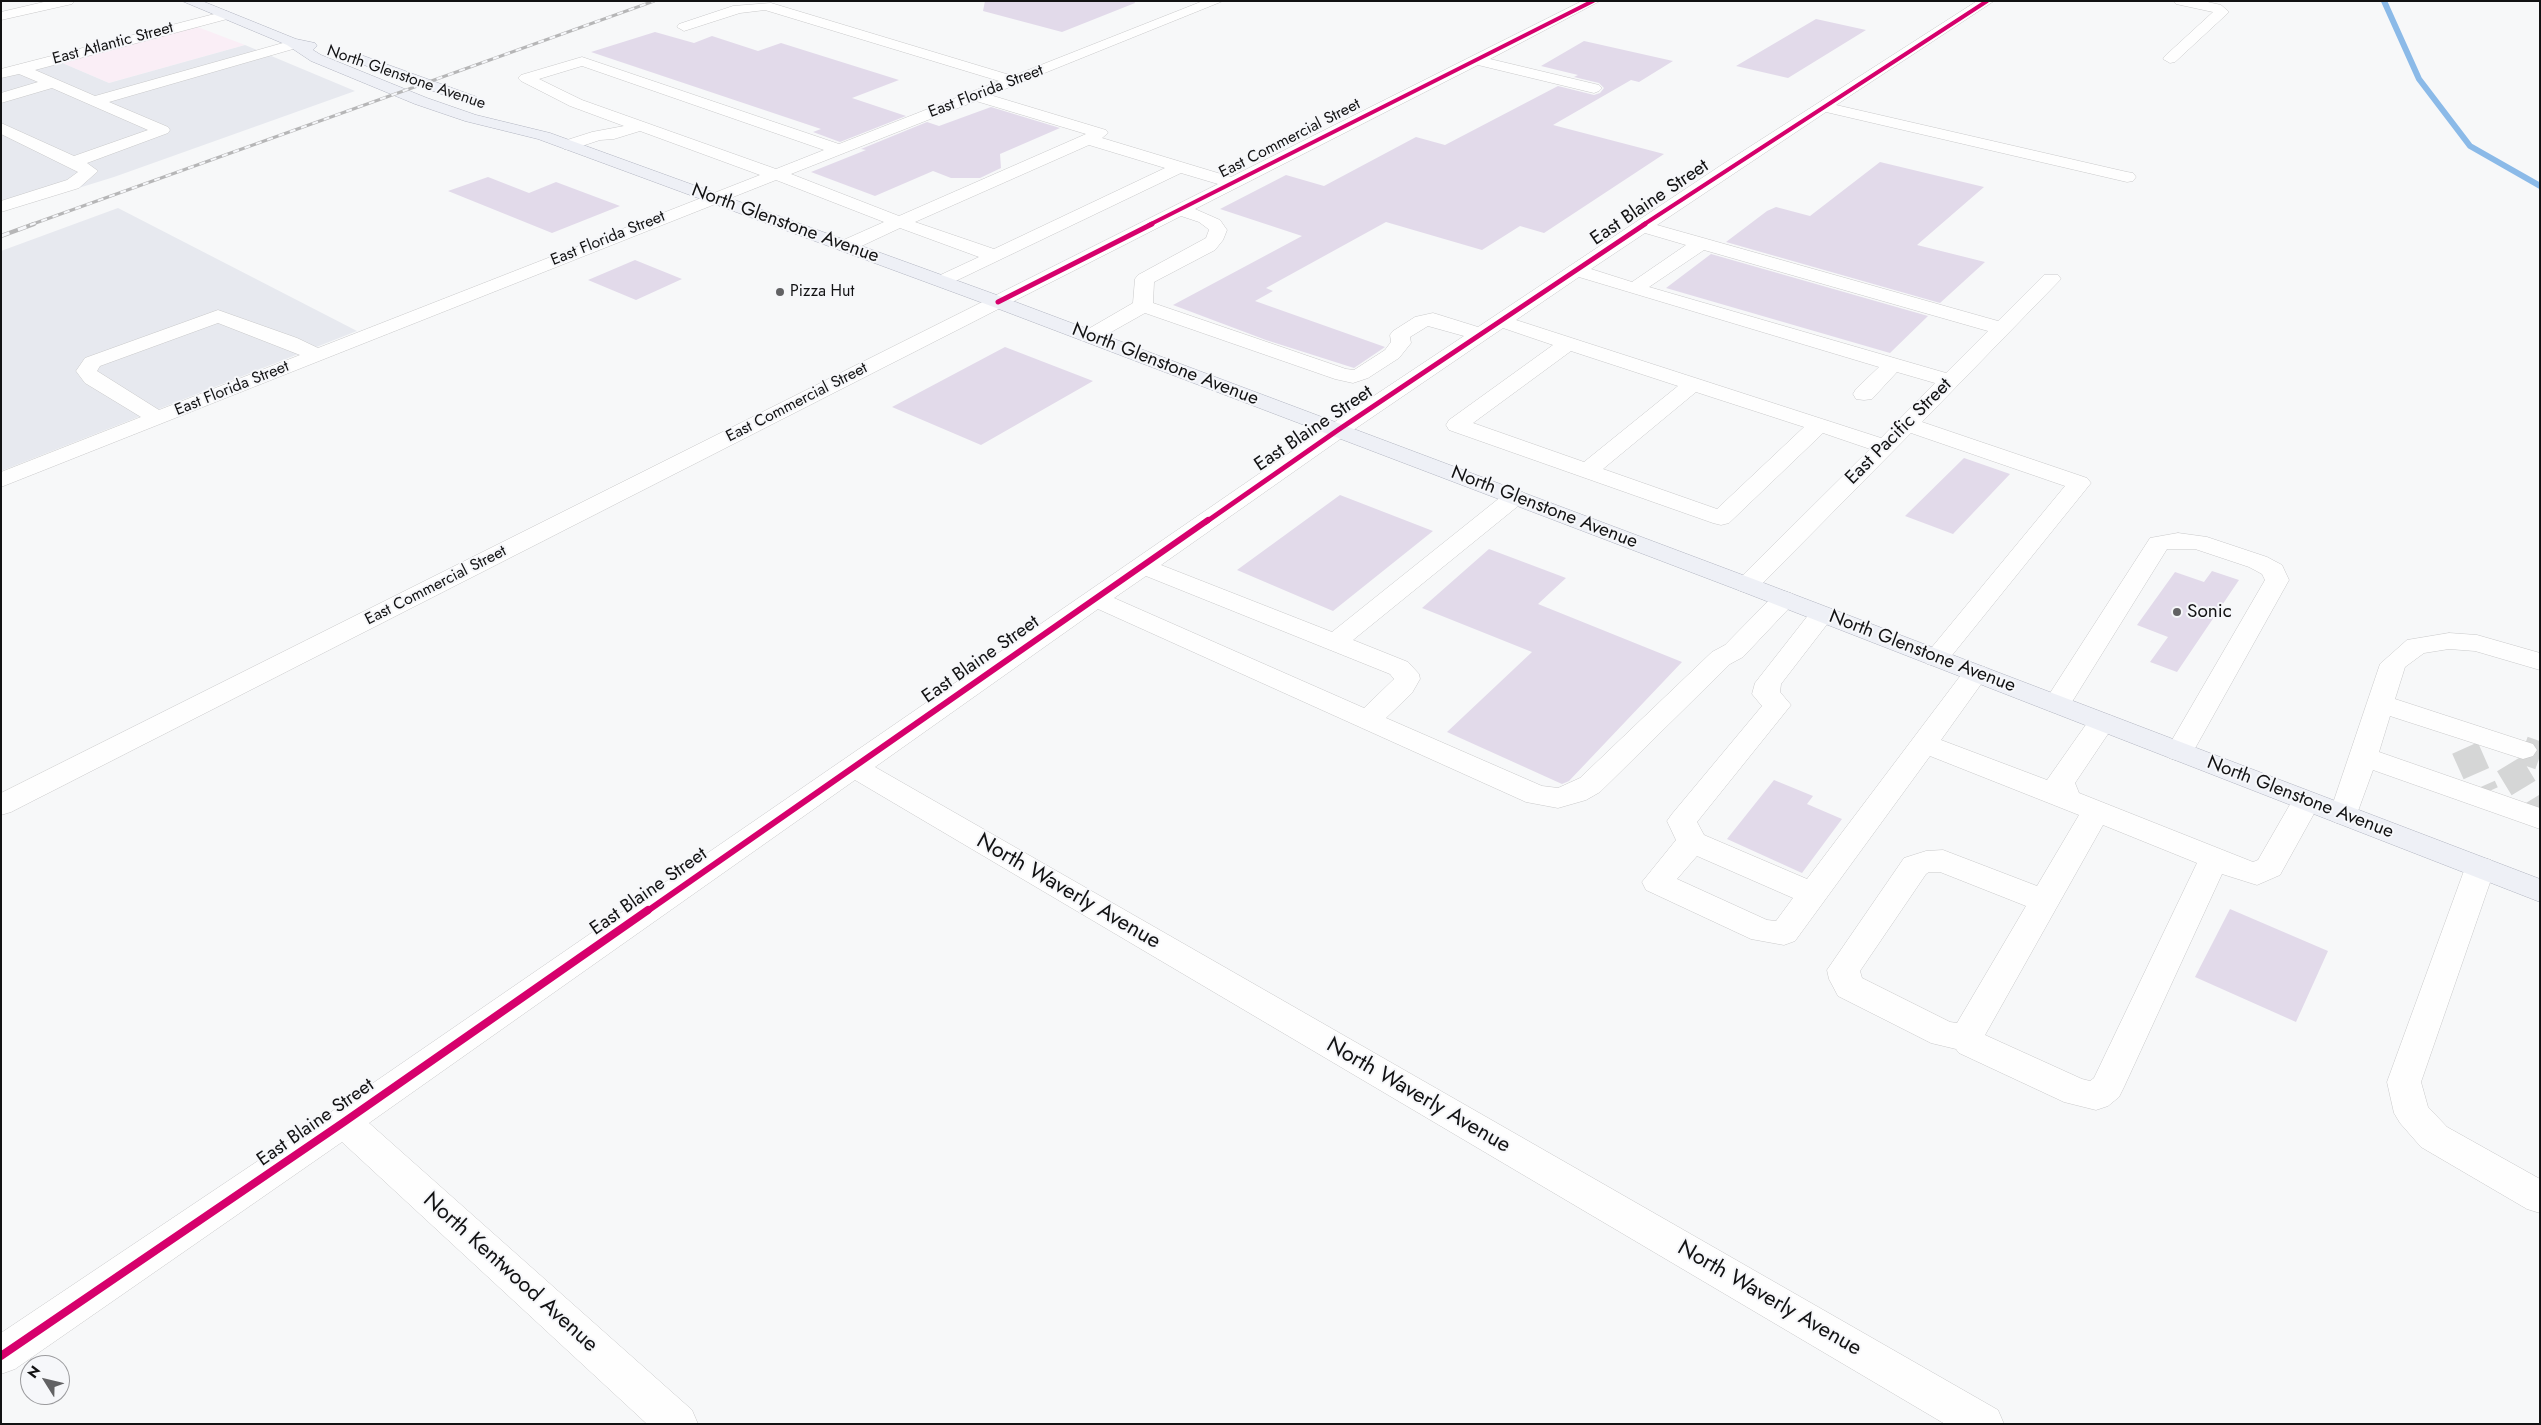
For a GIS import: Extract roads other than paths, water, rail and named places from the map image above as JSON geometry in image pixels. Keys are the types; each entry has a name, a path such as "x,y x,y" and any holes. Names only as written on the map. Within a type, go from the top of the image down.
{"main road":[{"name":"North Glenstone Avenue","path":"189,1 294,43 316,58 421,101 471,118 544,136 943,281 1784,599 2540,891"}],"street":[{"path":"4,11 27,1"},
{"path":"4,11 67,1"},
{"name":"East Florida Street","path":"1,480 714,197 1216,1"},
{"name":"East Commercial Street","path":"1,805 1593,1"},
{"path":"2170,59 2222,12 2216,8 2181,1"},
{"path":"1960,3 1983,4"},
{"name":"East Blaine Street","path":"1,1356 344,1122 1338,430 1642,226 1983,4"},
{"path":"684,27 738,9 766,6 1014,81"},
{"name":"East Atlantic Street","path":"1,74 226,15"},
{"path":"94,101 294,43"},
{"path":"1476,60 1594,88"},
{"path":"838,149 582,61 526,78 576,103 994,256"},
{"path":"20,69 162,130 73,162"},
{"path":"1,98 53,83"},
{"path":"1,90 32,90"},
{"path":"846,246 1100,133 976,96"},
{"path":"1823,107 2127,177"},
{"path":"598,135 599,129 623,120"},
{"path":"570,145 598,135 614,134 640,126"},
{"path":"1,128 89,171 73,184 1,207"},
{"path":"1088,139 1234,183"},
{"path":"943,281 1180,167"},
{"path":"1143,306 1145,279 1208,246 1214,240 1218,230 1214,224 1205,218 1181,210"},
{"path":"1642,226 2002,329"},
{"path":"1057,227 1111,245"},
{"path":"1634,289 1701,243"},
{"path":"1576,270 1634,289 1950,381"},
{"name":"East Pacific Street","path":"1747,585 2052,279"},
{"path":"1090,336 1143,306 1347,376 1361,374 1392,354 1401,343 1400,336 1422,321 1432,319 1480,334"},
{"path":"157,418 92,379 86,371 92,362 218,316 290,342 316,355"},
{"path":"1500,321 1884,446"},
{"path":"1568,343 1457,425 1721,518 1819,425"},
{"path":"1864,394 1893,364"},
{"path":"1587,471 1693,384"},
{"path":"1907,424 2080,482 1936,658"},
{"path":"1335,642 1515,497"},
{"path":"2057,704 2159,543 2178,540 2198,542 2258,562 2272,570 2278,580 2179,752"},
{"path":"1143,566 1399,668 1406,674 1407,679 1402,687 1368,720"},
{"path":"1096,599 1536,795 1558,798 1576,793 1590,786 1721,658 1734,651 1784,599"},
{"path":"1812,894 1692,842 1682,821 1777,705 1766,694 1768,683 1822,614"},
{"path":"2344,815 2393,664 2416,646 2449,641 2477,643 2540,662"},
{"path":"1692,842 1657,882 1762,931 1784,933 1976,673"},
{"path":"2380,702 2461,738 2510,752"},
{"path":"2067,800 2060,783 2102,722"},
{"path":"1924,742 2214,859 2257,874 2269,867 2306,801"},
{"path":"2363,756 2486,796 2539,816"},
{"name":"North Waverly Avenue","path":"854,767 1983,1424"},
{"path":"1966,1038 2046,902 2096,811"},
{"path":"2046,902 1943,861 1926,862 1915,866 1844,970 1845,980 1850,987 1943,1034 1966,1038 1971,1044 2076,1092 2096,1096 2107,1087 2214,859"},
{"path":"2480,868 2404,1082 2412,1113 2434,1137 2540,1198"},
{"name":"North Kentwood Avenue","path":"344,1122 677,1424"}],"waterway":[{"path":"2384,1 2419,79 2470,146 2540,186"}],"tunnel":[{"path":"2465,748 2485,793"},
{"path":"2523,750 2540,756"},
{"path":"2509,764 2537,810"}],"railway":[{"path":"30,225 654,1"},
{"path":"1,236 34,224"}],"place":[{"name":"Pizza Hut","path":"780,292"},
{"name":"Sonic","path":"2177,612"}]}
